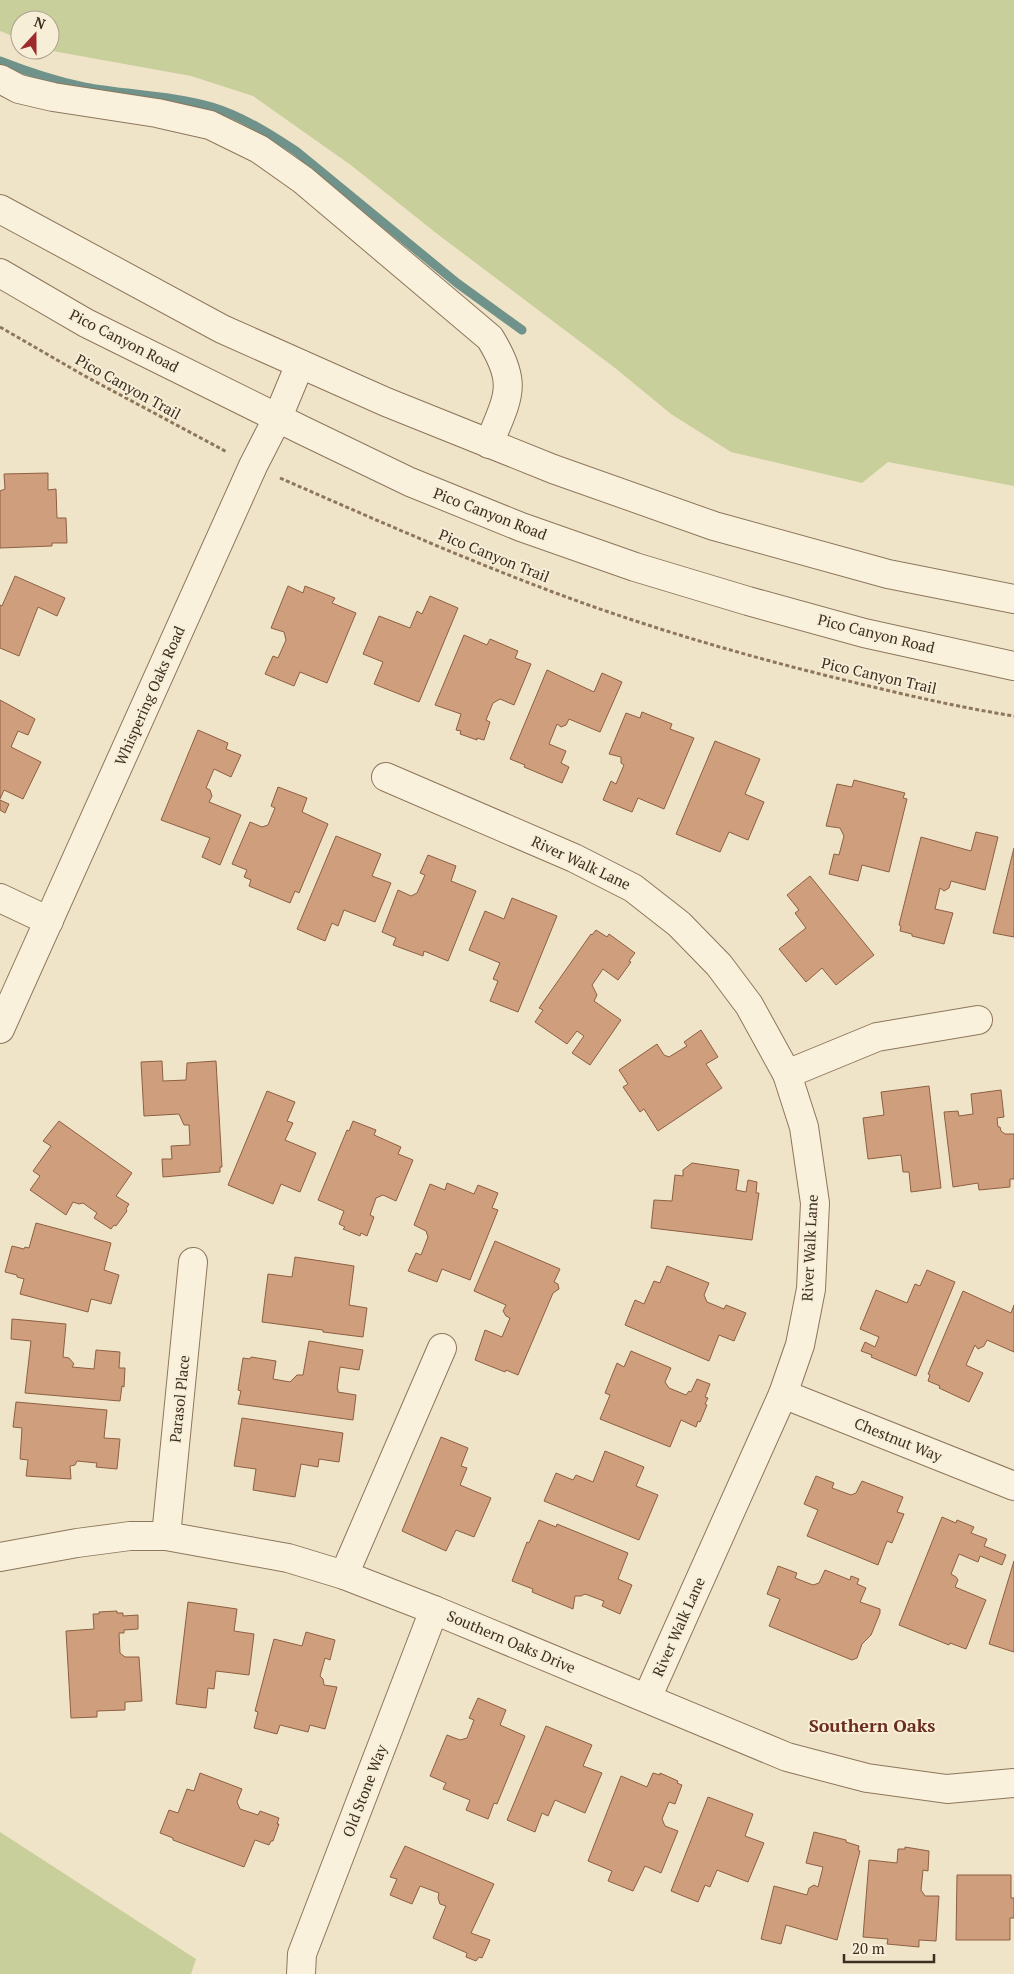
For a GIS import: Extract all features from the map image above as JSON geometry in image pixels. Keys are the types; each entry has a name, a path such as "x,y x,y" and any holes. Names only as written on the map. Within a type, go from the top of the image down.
{"street":[{"path":"0,79 19,89 53,97 157,113 210,125 259,149 303,180 490,338 501,355 508,386 508,397 489,444"},
{"path":"0,210 222,329 386,402 553,469 714,526 888,574 1014,599"},
{"name":"Pico Canyon Road","path":"0,273 86,323 410,482 521,527 635,567 748,601 864,633 1014,666"},
{"name":"Whispering Oaks Road","path":"0,1029 253,466 278,417 300,364"},
{"name":"River Walk Lane","path":"386,777 574,858 634,888 679,924 720,965 749,1005 787,1074 804,1127 815,1203 811,1289 800,1345 783,1394 647,1698"},
{"path":"0,898 49,920"},
{"path":"787,1074 877,1037 978,1020"},
{"name":"Parasol Place","path":"166,1536 193,1262"},
{"path":"344,1575 442,1348"},
{"name":"Chestnut Way","path":"783,1394 1014,1486"},
{"name":"Southern Oaks Drive","path":"0,1557 130,1536 166,1536 288,1558 344,1575 434,1610 787,1757 867,1778 947,1789 1014,1783"},
{"name":"Old Stone Way","path":"301,1974 302,1954 434,1610"}],"path":[{"name":"Pico Canyon Trail","path":"0,327 154,414 253,466 434,545 546,590 657,628 772,662 878,688 1014,716"}],"green space":[{"path":"0,0 1014,0 1014,486 888,462 862,483 731,452 671,414 615,368 436,233 352,166 253,96 191,76 60,52 60,10 10,10 10,35 0,31"},
{"path":"0,1832 196,1959 191,1974 0,1974"}],"building":[{"path":"48,473 48,490 56,489 57,518 66,518 67,543 52,543 52,546 0,548 0,491 5,489 4,474"},
{"path":"15,576 65,598 57,616 38,607 19,656 0,648 0,605 2,606"},
{"path":"288,586 303,593 305,586 335,598 332,603 356,613 327,683 300,672 294,686 265,674 273,656 278,658 286,640 284,632 271,628"},
{"path":"430,596 458,608 419,702 374,684 383,662 363,654 379,616 410,628 417,611 422,614"},
{"path":"464,635 487,645 490,639 518,651 515,658 531,664 514,705 500,699 493,703 486,720 490,722 484,740 477,738 477,740 460,734 461,731 456,730 461,714 435,705"},
{"path":"547,670 594,692 602,673 622,682 600,732 569,719 566,725 561,727 557,724 549,744 566,751 561,763 569,767 562,783 510,759"},
{"path":"0,700 35,719 28,735 18,731 11,747 41,762 23,799 4,790 0,799"},
{"path":"642,712 672,724 670,729 694,738 664,809 638,798 632,812 603,800 611,781 616,784 624,765 621,763 621,757 609,754 626,713 640,718"},
{"path":"198,730 228,743 226,749 241,755 231,777 214,769 206,788 210,790 212,796 209,802 241,815 220,865 202,857 210,838 161,820"},
{"path":"715,741 760,759 745,794 764,802 748,840 729,832 720,852 676,834"},
{"path":"854,780 905,793 903,798 907,799 889,872 862,865 858,881 829,874 834,854 839,855 844,836 840,828 826,826 837,784 852,787"},
{"path":"278,787 307,798 302,812 328,824 299,893 295,891 290,903 249,886 251,880 244,877 247,870 232,864 250,822 262,827 268,825 275,808 271,806"},
{"path":"0,800 9,804 5,813 0,810"},
{"path":"976,832 998,837 985,890 951,881 949,888 944,891 940,888 935,909 953,913 944,944 900,931 901,926 899,925 921,837 971,851"},
{"path":"336,836 381,854 372,876 391,883 375,922 344,910 338,926 332,923 325,941 297,929"},
{"path":"1014,848 1014,937 993,933"},
{"path":"428,855 456,866 451,881 476,891 448,961 424,951 423,956 393,945 396,938 382,932 398,890 411,896 417,893 425,875 420,873"},
{"path":"810,876 874,955 836,985 822,968 806,982 779,949 806,928 795,913 799,910 787,895"},
{"path":"512,898 557,916 518,1012 490,1001 498,981 493,979 500,963 469,950 485,911 504,919"},
{"path":"596,930 607,937 609,934 635,953 618,980 603,969 592,985 597,995 594,1001 621,1020 590,1065 572,1053 584,1036 577,1031 567,1044 535,1022 543,1010 539,1008 591,934"},
{"path":"701,1030 718,1057 706,1064 722,1088 658,1131 644,1109 640,1112 623,1087 628,1084 619,1070 657,1044 664,1055 669,1057 687,1046 684,1042"},
{"path":"162,1061 163,1081 186,1080 187,1063 216,1061 222,1167 220,1167 220,1172 163,1177 162,1159 172,1159 171,1146 190,1145 189,1125 184,1125 179,1114 144,1116 141,1062"},
{"path":"929,1086 941,1188 911,1192 909,1172 903,1172 901,1155 868,1159 863,1118 884,1115 881,1092"},
{"path":"1001,1090 1004,1117 997,1118 998,1127 1005,1134 1014,1134 1014,1179 1010,1179 1010,1187 979,1190 978,1183 953,1187 944,1112 958,1111 959,1116 973,1114 971,1094"},
{"path":"267,1091 295,1102 287,1121 293,1123 285,1140 316,1153 300,1192 281,1184 273,1204 228,1185"},
{"path":"59,1121 132,1173 116,1196 129,1204 126,1209 127,1211 116,1226 114,1225 111,1229 94,1218 97,1213 83,1203 73,1202 66,1215 30,1190 40,1176 33,1171 51,1146 43,1141"},
{"path":"353,1121 376,1130 374,1135 401,1147 398,1154 413,1160 396,1201 383,1195 376,1198 370,1215 374,1217 367,1236 361,1233 360,1236 343,1229 345,1227 339,1224 344,1211 318,1200 347,1130 349,1131"},
{"path":"692,1163 739,1170 736,1190 746,1192 748,1180 757,1182 756,1193 759,1193 752,1240 651,1228 654,1200 672,1201 675,1175 683,1176 683,1170"},
{"path":"447,1183 474,1194 478,1185 498,1193 492,1208 498,1210 470,1280 442,1269 437,1282 408,1271 416,1253 421,1255 428,1237 426,1231 414,1225 430,1184 445,1190"},
{"path":"36,1223 111,1243 104,1270 119,1275 111,1304 91,1299 88,1312 20,1294 24,1279 5,1272 12,1246 24,1249 25,1247 29,1248"},
{"path":"495,1241 560,1269 554,1282 558,1284 559,1289 553,1293 518,1375 475,1360 485,1330 502,1337 510,1318 503,1311 506,1305 474,1291"},
{"path":"295,1257 354,1266 349,1305 367,1308 363,1337 262,1322 268,1274 292,1277"},
{"path":"667,1266 709,1283 704,1295 707,1302 724,1309 726,1305 746,1313 734,1341 719,1335 709,1361 625,1325 635,1300 644,1304 654,1281 660,1283"},
{"path":"927,1270 955,1282 916,1376 861,1351 865,1342 875,1347 879,1337 860,1329 876,1290 907,1303 915,1284 920,1286"},
{"path":"963,1291 1011,1313 1014,1305 1014,1352 987,1340 984,1346 978,1349 975,1345 966,1365 983,1373 969,1402 928,1381 930,1375 928,1374"},
{"path":"12,1319 66,1324 63,1357 69,1358 74,1364 72,1367 94,1369 96,1350 120,1352 119,1368 125,1368 124,1387 122,1386 120,1401 25,1393 31,1341 11,1339"},
{"path":"309,1341 363,1350 359,1370 340,1367 338,1392 356,1395 353,1420 238,1404 241,1391 238,1390 243,1358 250,1359 251,1357 276,1361 273,1379 290,1382 297,1375 303,1375"},
{"path":"631,1351 671,1368 665,1382 669,1388 686,1395 689,1391 691,1392 697,1379 710,1384 705,1397 708,1398 705,1404 707,1405 700,1422 698,1421 696,1427 681,1420 670,1447 600,1419 610,1395 605,1393 617,1363 624,1367"},
{"path":"16,1402 107,1410 104,1438 120,1439 117,1469 96,1467 97,1463 77,1461 75,1465 70,1466 71,1479 26,1476 28,1460 20,1459 22,1428 13,1427"},
{"path":"242,1418 343,1433 339,1462 319,1459 318,1467 301,1464 295,1497 253,1490 256,1469 234,1466"},
{"path":"441,1437 468,1448 461,1466 467,1468 460,1485 491,1498 474,1537 456,1530 446,1551 402,1531"},
{"path":"605,1451 644,1467 636,1486 658,1495 639,1540 544,1501 556,1473 573,1480 576,1475 593,1482"},
{"path":"816,1476 834,1483 832,1488 851,1495 856,1493 862,1481 903,1497 897,1512 904,1514 892,1543 887,1541 878,1565 807,1536 818,1510 804,1504"},
{"path":"942,1517 956,1523 957,1520 974,1527 971,1533 987,1539 984,1546 1006,1555 1002,1565 980,1556 978,1562 959,1554 951,1574 958,1580 955,1587 986,1600 966,1649 950,1643 949,1645 899,1625"},
{"path":"539,1520 556,1527 557,1524 628,1553 618,1579 632,1585 620,1614 602,1606 604,1601 585,1594 575,1596 573,1609 532,1592 533,1589 512,1581 527,1542 529,1543"},
{"path":"1014,1561 1014,1652 989,1644"},
{"path":"778,1566 797,1573 795,1578 813,1585 819,1583 825,1570 850,1580 851,1576 859,1579 857,1584 866,1588 860,1602 880,1609 880,1613 871,1635 862,1644 857,1658 852,1660 769,1626 780,1599 767,1594"},
{"path":"188,1602 237,1609 234,1631 254,1634 249,1675 216,1671 214,1689 208,1688 206,1708 176,1704"},
{"path":"117,1611 117,1613 123,1613 123,1616 138,1615 138,1629 124,1630 124,1633 119,1633 120,1653 125,1657 139,1657 142,1701 125,1702 125,1710 97,1711 97,1717 71,1718 66,1631 94,1629 93,1614"},
{"path":"306,1632 335,1640 330,1660 325,1658 320,1676 323,1679 324,1685 337,1687 325,1729 310,1725 308,1732 280,1725 277,1734 254,1728 258,1712 255,1711 274,1639 302,1646"},
{"path":"478,1698 506,1710 500,1725 525,1736 497,1804 494,1803 488,1819 466,1810 470,1800 443,1789 446,1783 430,1776 447,1735 460,1740 467,1738 474,1720 469,1718"},
{"path":"546,1726 592,1745 583,1766 602,1773 585,1813 555,1800 548,1816 542,1813 535,1832 507,1820"},
{"path":"200,1773 242,1789 237,1802 240,1809 258,1815 260,1811 279,1818 277,1824 279,1824 273,1841 269,1845 255,1840 244,1867 173,1840 173,1838 160,1833 169,1810 178,1813 187,1789 194,1791"},
{"path":"653,1773 660,1775 660,1773 678,1781 677,1783 682,1785 675,1804 669,1802 662,1819 665,1826 678,1831 661,1873 645,1866 633,1891 608,1881 612,1871 588,1861 621,1776 647,1787"},
{"path":"708,1797 753,1814 745,1836 764,1843 748,1882 717,1870 710,1887 705,1885 698,1902 671,1891"},
{"path":"814,1832 846,1840 846,1842 859,1846 858,1850 860,1851 837,1940 786,1925 781,1944 761,1939 774,1886 807,1895 809,1888 814,1885 818,1887 823,1867 806,1863"},
{"path":"405,1846 494,1884 471,1933 490,1940 482,1958 479,1957 476,1961 466,1957 467,1953 433,1938 446,1906 440,1904 439,1893 420,1886 412,1904 390,1895 397,1879 390,1877"},
{"path":"905,1847 929,1851 928,1871 923,1870 921,1890 925,1896 939,1896 936,1941 919,1940 919,1947 887,1944 888,1939 863,1937 869,1860 897,1863 898,1849 905,1849"},
{"path":"957,1875 1011,1875 1011,1898 1014,1898 1014,1918 1010,1918 1010,1940 956,1940"}],"waterway":[{"path":"0,61 73,85 196,103 245,120 296,151 457,283 522,330"}],"district":[{"name":"Southern Oaks","path":"872,1726"}]}
